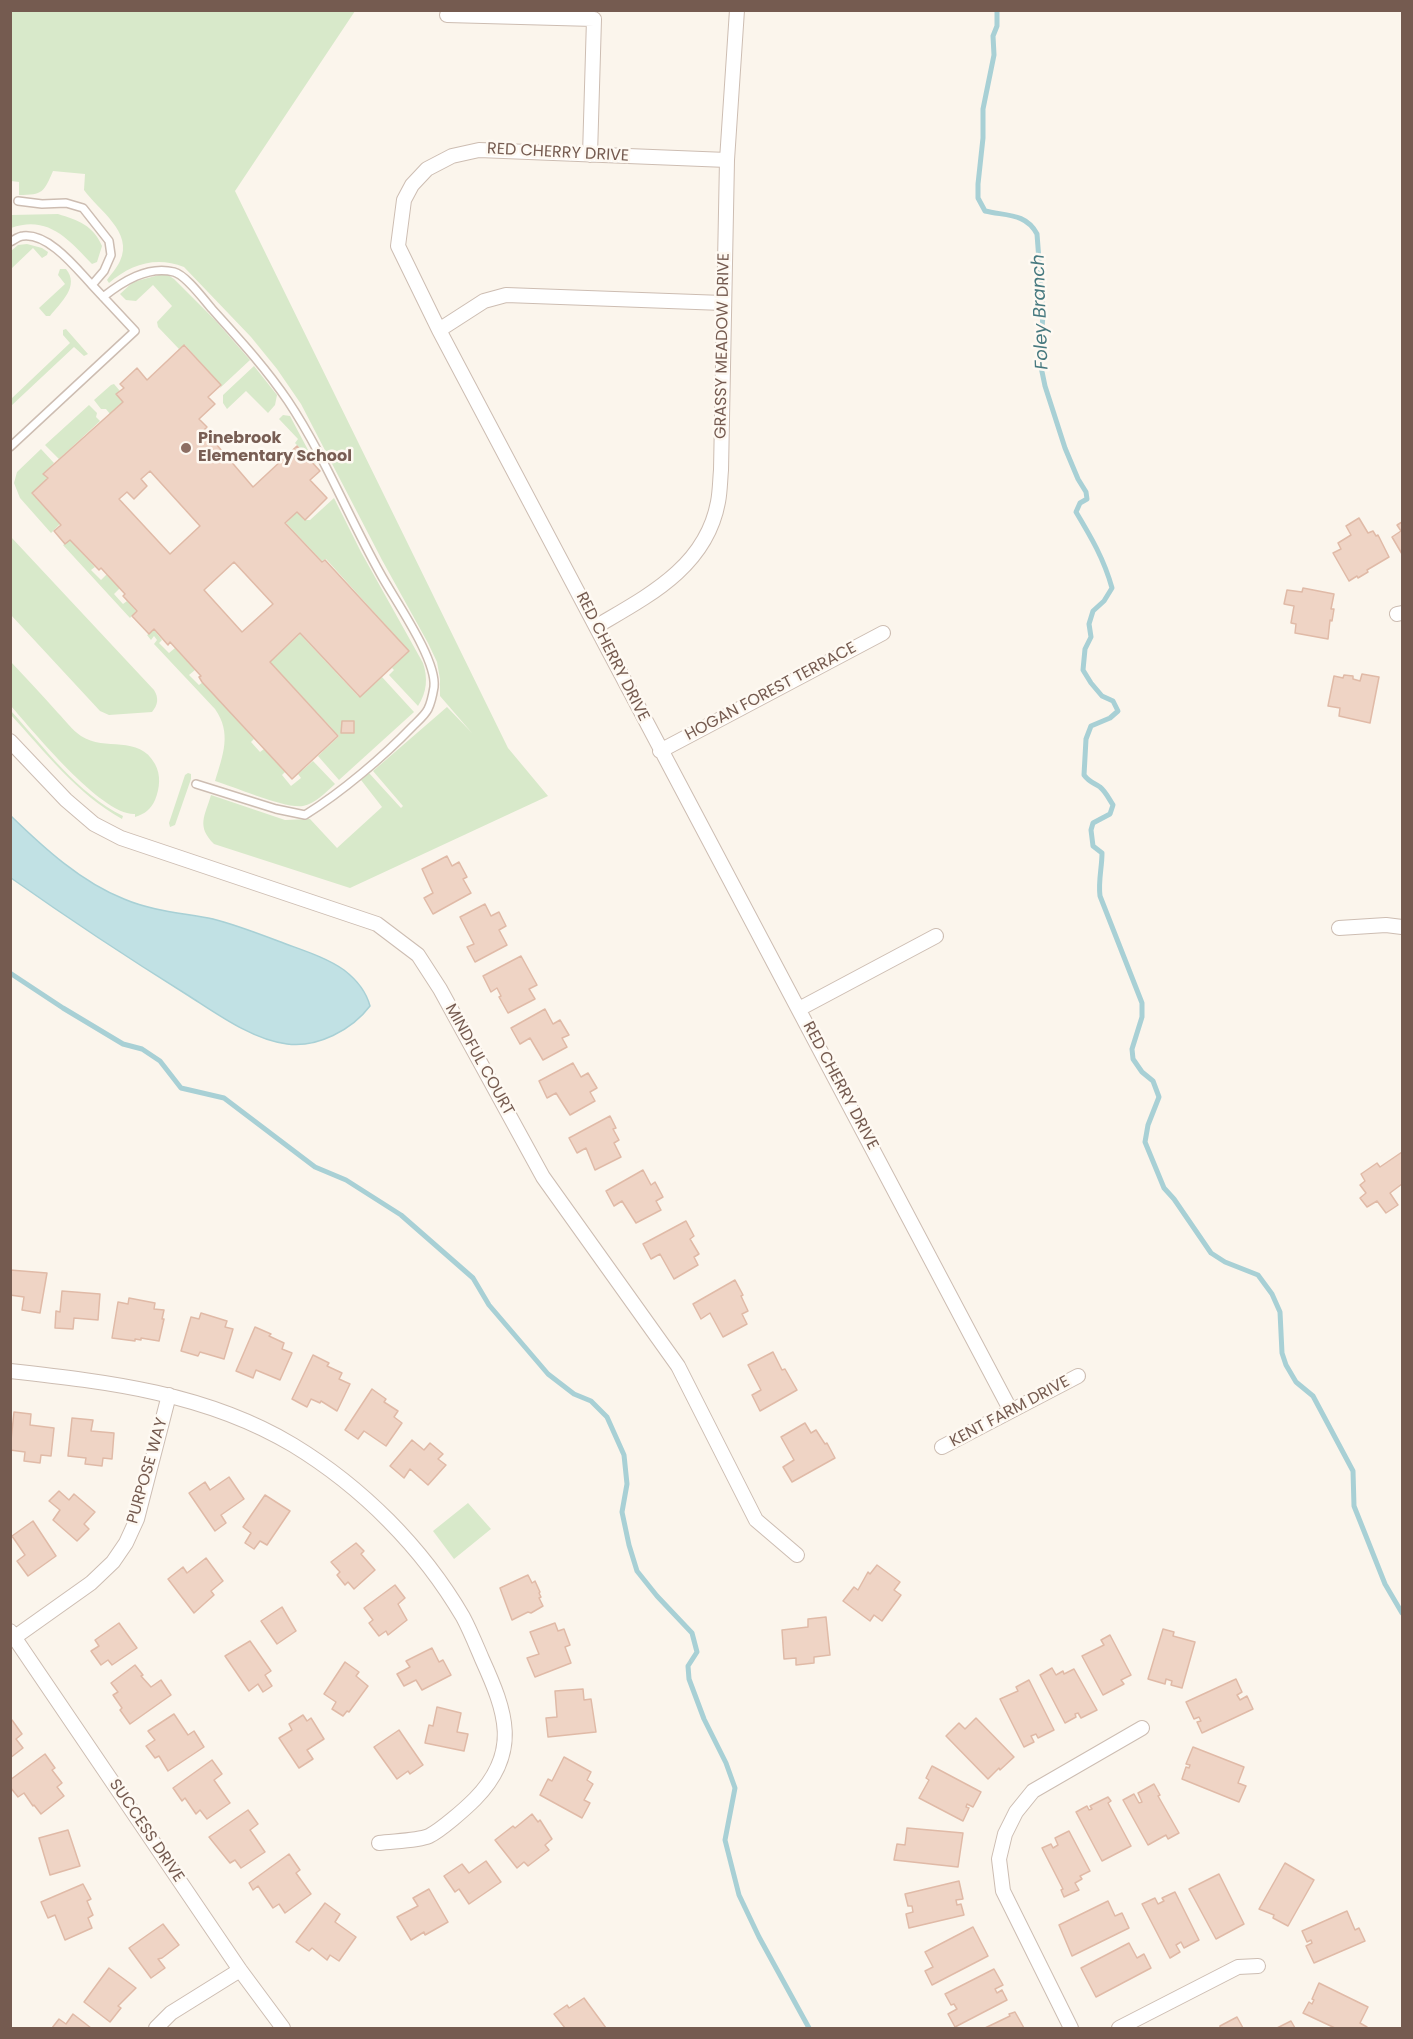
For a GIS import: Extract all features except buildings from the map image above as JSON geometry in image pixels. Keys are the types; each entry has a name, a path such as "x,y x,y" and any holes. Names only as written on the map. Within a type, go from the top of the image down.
{"street":[{"name":"GRASSY MEADOW DRIVE","path":"597,626 658,590 686,564 705,539 718,503 721,470 727,160 737,10"},
{"path":"447,15 594,20 590,155"},
{"name":"RED CHERRY DRIVE","path":"727,160 479,150 452,156 427,169 412,185 404,200 398,246 439,330 597,626 660,751 1011,1411"},
{"path":"439,330 484,302 506,295 723,303"},
{"name":"HOGAN FOREST TERRACE","path":"660,751 882,633"},
{"name":"MINDFUL COURT","path":"10,741 66,800 103,829 121,838 377,924 418,955 440,989 543,1178 678,1366 756,1520 797,1555"},
{"path":"1339,928 1386,925 1402,927"},
{"path":"799,1009 936,936"},
{"path":"10,1371 134,1386 239,1418 292,1445 342,1479 386,1518 427,1563 463,1618 502,1708 505,1740 500,1765 486,1787 468,1806 428,1836 380,1843"},
{"name":"KENT FARM DRIVE","path":"942,1447 1077,1376"},
{"name":"PURPOSE WAY","path":"13,1634 92,1583 113,1562 126,1544 137,1519 169,1395"},
{"name":"SUCCESS DRIVE","path":"13,1634 240,1970 283,2028"},
{"path":"1071,2028 1003,1891 999,1859 1005,1834 1016,1812 1033,1791 1142,1728"},
{"path":"1119,2028 1238,1967 1258,1966"},
{"path":"156,2028 171,2013 240,1970"}],"lane":[{"path":"18,201 42,204 66,203 83,208 109,240 111,255 104,271 92,285"},
{"path":"10,242 22,236 42,238 62,253 135,331 10,447"},
{"path":"103,297 126,279 155,271 175,272 240,338 289,402 322,458 434,674 434,688 428,710 401,738 330,800 305,815 276,809 196,784"}],"green space":[{"path":"11,10 355,11 235,191 508,748 548,796 350,888 214,844 208,838 204,821 211,795 285,820 310,819 337,848 382,807 361,780 369,773 401,808 403,806 373,771 447,707 472,733 440,696 437,662 428,643 301,404 251,337 184,267 164,262 144,264 126,271 109,283 107,280 120,261 123,250 122,240 112,222 84,190 85,174 53,171 42,191 19,195 19,182 11,181"},
{"path":"58,214 79,221 95,233 102,246 97,262 92,264 66,238 47,227 24,225 11,228 11,215"},
{"path":"27,244 42,248 48,252 47,255 42,258 33,248 11,269 11,251 18,245"},
{"path":"60,269 66,269 70,275 70,288 50,316 46,316 39,308 65,284 58,275"},
{"path":"168,275 174,279 215,320 250,360 220,388 221,385 185,345 179,349 158,327 157,322 172,306 153,285 136,301 126,300 120,294 133,282"},
{"path":"66,329 88,354 84,356 74,347 11,406 11,399 70,343 63,335 63,330"},
{"path":"254,366 277,395 275,405 268,413 246,391 227,409 223,403 223,395"},
{"path":"114,384 120,391 116,394 123,402 110,414 106,409 101,409 94,400"},
{"path":"89,405 97,413 96,417 100,421 59,459 45,445"},
{"path":"283,415 290,416 316,465 295,443 298,439 279,419"},
{"path":"41,449 54,463 43,474 48,478 32,494 60,524 51,533 20,498 14,483 17,472"},
{"path":"334,498 361,552 423,663 426,685 418,706 389,675 394,670 392,668 409,651 326,559 322,561 286,523 297,512 304,520 310,520"},
{"path":"11,537 154,690 157,701 152,712 109,715 100,711 11,615"},
{"path":"70,540 95,567 91,570 101,580 107,574 120,588 114,594 123,604 127,601 136,611 130,618 63,545"},
{"path":"154,630 162,640 159,643 169,653 175,648 195,670 189,675 199,685 203,682 254,739 251,742 260,752 264,749 285,772 282,775 291,786 301,778 298,774 313,761 335,784 312,803 295,806 215,781 221,762 225,735 220,718 215,709 154,644 157,640 154,636 151,640 147,635"},
{"path":"300,634 358,696 360,697 382,677 414,712 339,780 318,756 339,736 270,662"},
{"path":"11,662 81,736 100,743 131,746 148,755 157,768 159,782 155,800 147,811 135,817 135,814 121,811 87,787 51,752 11,706"},
{"path":"11,711 76,782 106,806 123,816 122,819 76,785 11,715"},
{"path":"191,774 191,779 175,825 170,827 169,823 185,775"},
{"path":"468,1503 491,1529 454,1559 433,1531"}],"water":[{"path":"11,816 78,874 108,892 146,906 231,924 323,958 353,978 360,986 370,1006 344,1030 310,1043 274,1042 248,1032 121,953 11,878"}],"waterway":[{"name":"Foley Branch","path":"997,10 997,26 993,36 994,55 983,109 978,198 985,211 1021,219 1027,222 1037,234 1043,313 1040,362 1045,386 1065,448 1086,492 1087,499 1080,503 1076,512 1092,539 1112,588 1104,601 1093,611 1089,624 1091,637 1085,649 1083,670 1102,696 1113,701 1118,711 1110,718 1091,726 1086,739 1084,775 1106,793 1113,805 1110,814 1093,823 1091,830 1093,846 1102,853 1100,896 1142,1003 1142,1017 1132,1049 1133,1059 1142,1072 1153,1081 1159,1097 1148,1125 1145,1142 1164,1188 1211,1253 1225,1262 1258,1275 1272,1294 1280,1312 1282,1353 1286,1365 1296,1382 1313,1396 1353,1471 1354,1506 1385,1584 1402,1613"},
{"path":"10,973 123,1044 142,1049 160,1061 181,1088 224,1098 315,1167 346,1180 401,1215 473,1278 489,1305 548,1374 574,1394 591,1401 607,1417 624,1455 627,1484 622,1512 637,1571 692,1633 697,1652 688,1666 689,1679 735,1788 725,1840 739,1895 759,1937 809,2028"}],"place":[{"name":"Pinebrook Elementary School","path":"186,448"}]}
